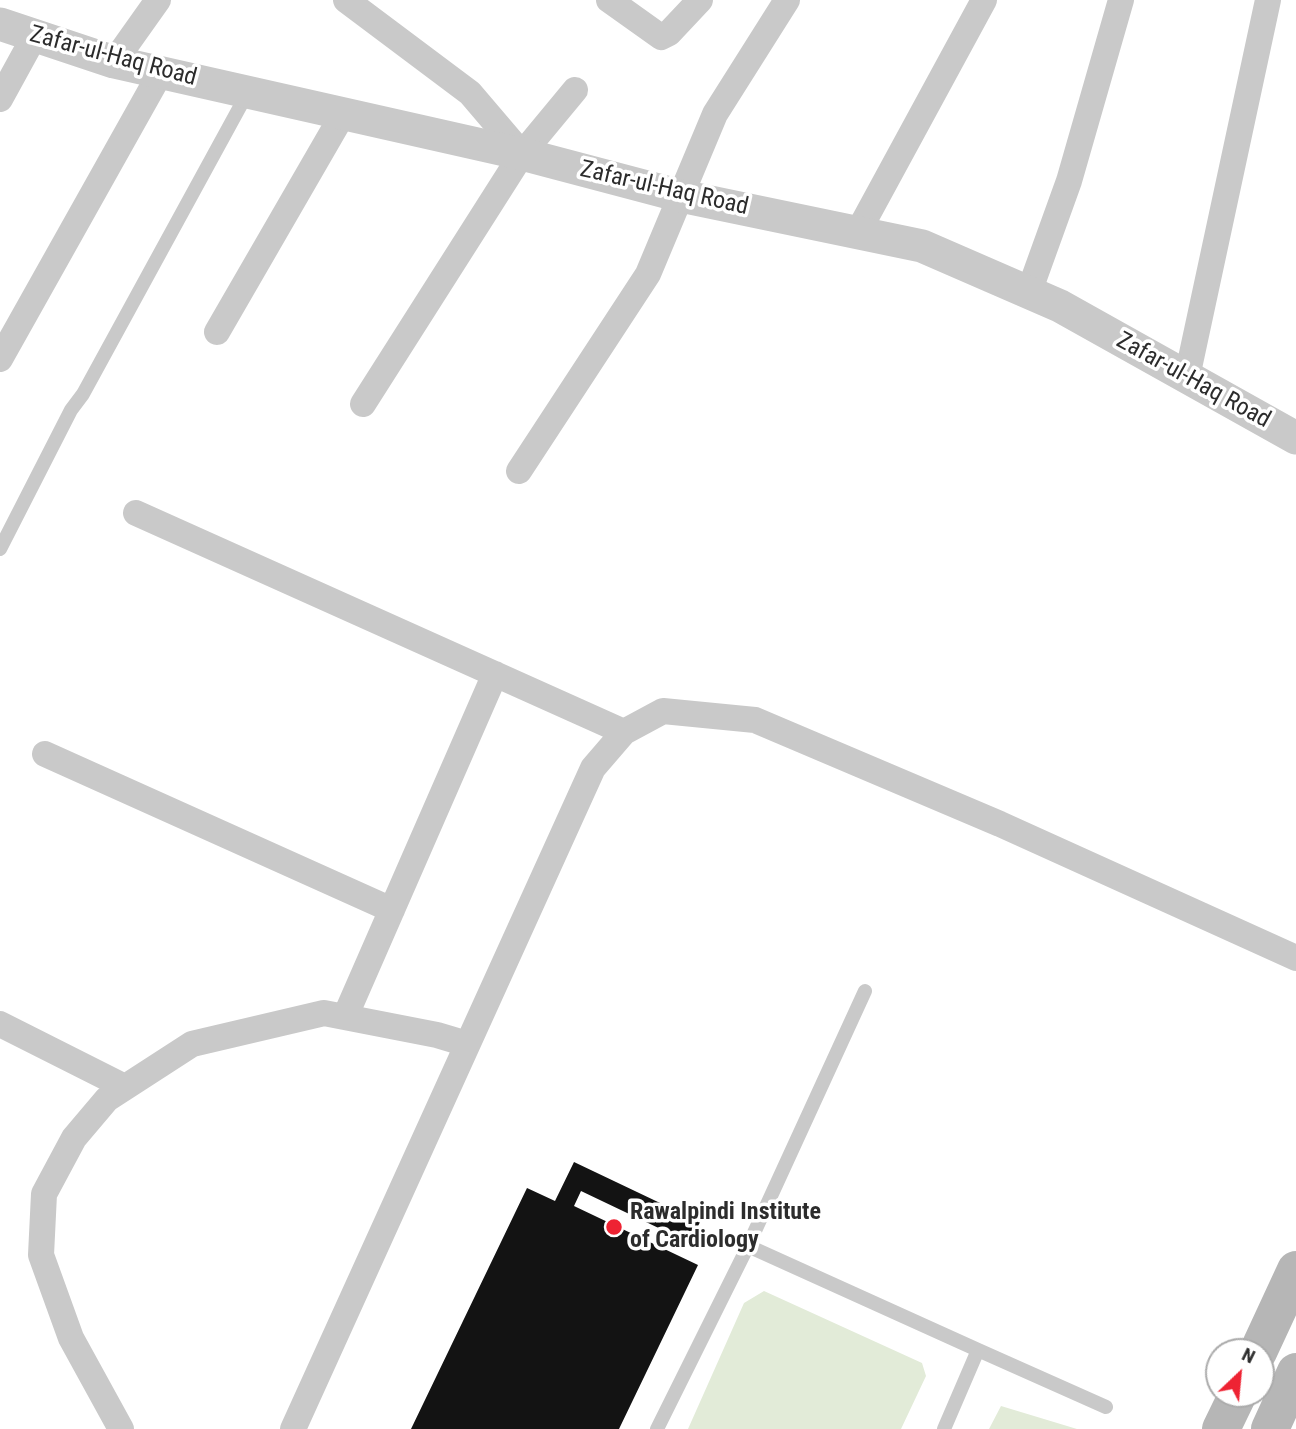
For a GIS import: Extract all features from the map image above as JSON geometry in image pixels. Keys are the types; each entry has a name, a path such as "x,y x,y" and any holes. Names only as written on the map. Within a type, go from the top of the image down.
{"main road":[{"path":"1264,1338 1296,1270"},
{"path":"1270,1429 1296,1372"},
{"path":"1221,1429 1231,1408"}],"street":[{"path":"114,62 158,0"},
{"path":"346,0 470,93 522,154"},
{"path":"609,0 661,37 669,33 700,0"},
{"path":"519,471 648,274 715,114 787,0"},
{"path":"858,232 984,0"},
{"path":"1029,292 1069,181 1121,0"},
{"path":"1187,377 1268,0"},
{"name":"Zafar-ul-Haq Road","path":"0,24 114,62 522,154 681,196 922,246 1060,306 1296,438"},
{"path":"0,99 34,37"},
{"path":"0,359 161,72"},
{"path":"363,404 522,154 575,90"},
{"path":"217,332 343,114"},
{"path":"136,513 624,732"},
{"path":"345,1017 495,674"},
{"path":"293,1429 593,768 624,732 663,710 755,720 1000,824 1296,958"},
{"path":"45,754 392,910"},
{"path":"121,1429 71,1338 41,1255 44,1194 74,1138 107,1099 192,1044 324,1013 437,1035 467,1044"},
{"path":"0,1024 125,1087"}],"lane":[{"path":"0,549 71,410 248,92"},
{"path":"657,1429 748,1246 864,991"},
{"path":"748,1246 1106,1407"},
{"path":"944,1429 978,1350"}],"green space":[{"path":"764,1291 922,1363 926,1376 901,1429 688,1429 744,1303"},
{"path":"1001,1406 1077,1429 989,1429"}],"building":[{"name":"Rawalpindi Institute of Cardiology","path":"574,1162 700,1222 690,1243 581,1191 574,1206 698,1265 619,1429 411,1429 527,1188 555,1201"}],"place":[{"name":"Rawalpindi Institute of Cardiology","path":"614,1227"}]}
